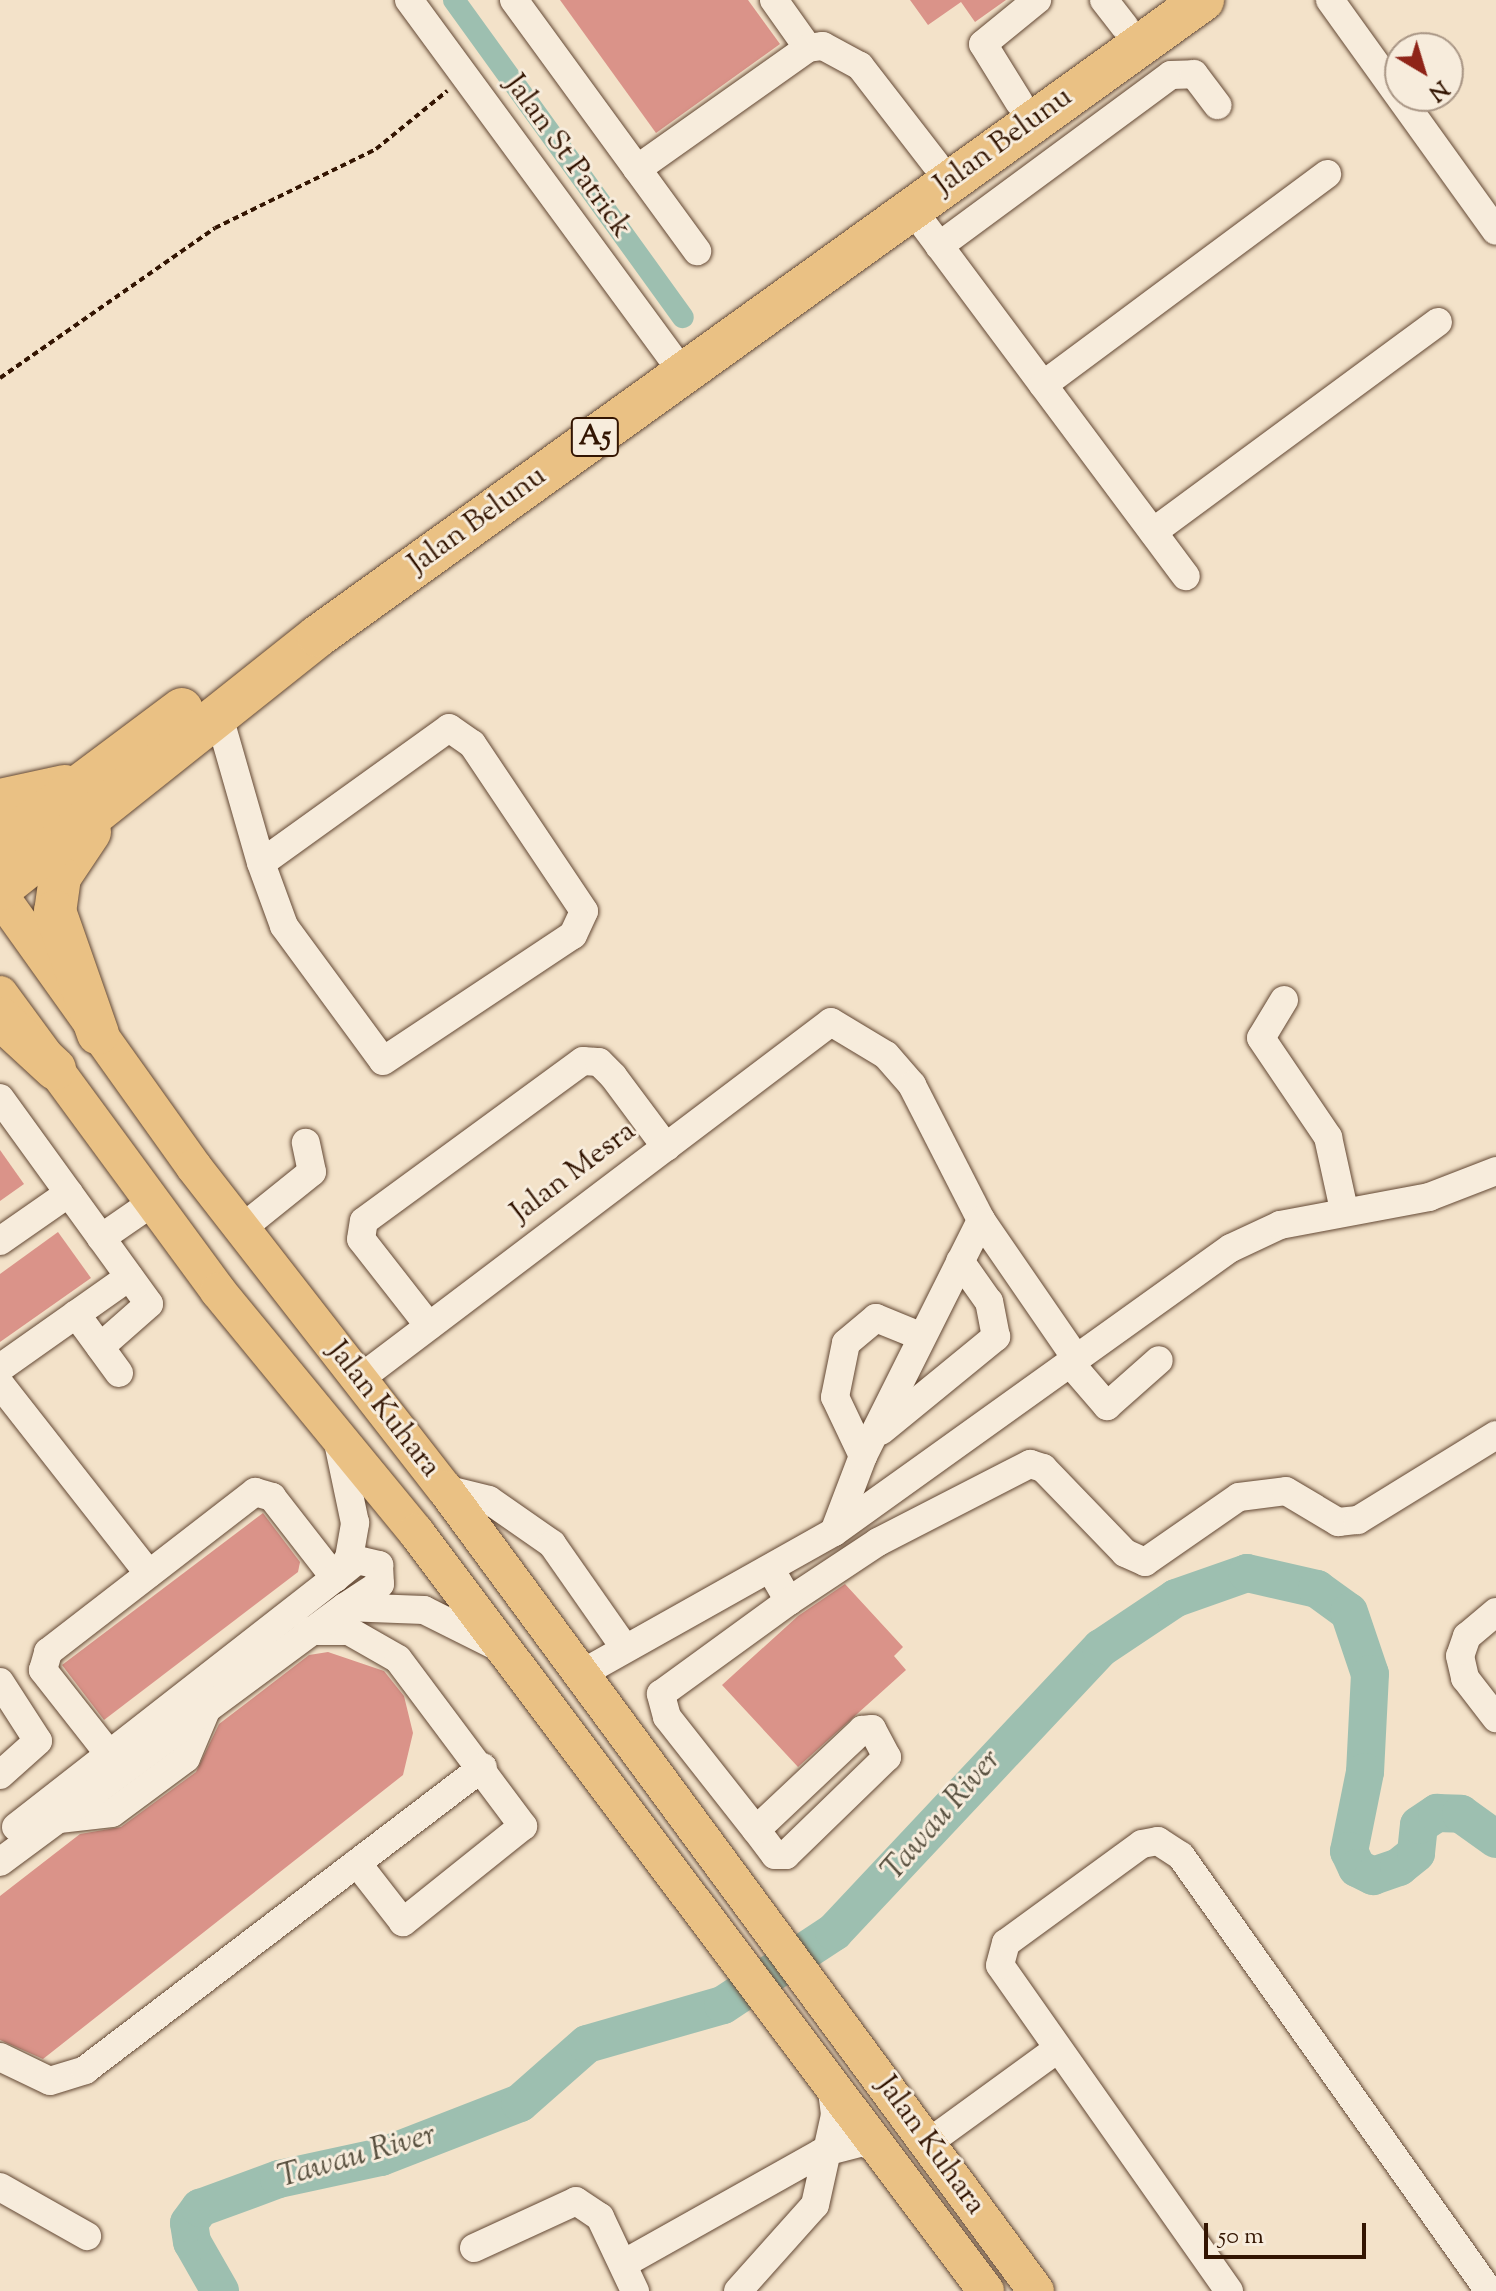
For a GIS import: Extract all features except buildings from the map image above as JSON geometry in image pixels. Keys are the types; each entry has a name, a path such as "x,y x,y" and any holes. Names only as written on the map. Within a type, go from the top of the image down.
{"highway":[{"name":"Jalan Belunu","path":"0,892 117,776 670,355 1019,102 1114,13 1160,0"},
{"name":"Jalan Belunu","path":"0,845 218,713 1203,0"},
{"path":"0,800 49,794 117,776"},
{"path":"98,1034 55,911 60,877 117,776"},
{"path":"0,1018 55,1069"}],"main road":[{"name":"Jalan Kuhara","path":"0,892 98,1034 241,1229 445,1489 1036,2291"},
{"name":"Jalan Kuhara","path":"0,994 153,1202 507,1652 733,1949 890,2157 986,2291"},
{"path":"581,1674 579,1706 637,1785 680,1881"}],"street":[{"name":"Jalan St Patrick","path":"409,0 670,355"},
{"path":"514,0 697,251"},
{"path":"774,0 808,48"},
{"path":"1019,102 983,44 1037,0"},
{"path":"1330,0 1496,231"},
{"path":"637,169 808,48 832,47 860,66 935,163"},
{"path":"939,246 1171,75 1194,74 1217,105"},
{"path":"1043,385 1327,174"},
{"path":"912,209 1186,576"},
{"path":"1153,532 1438,322"},
{"path":"218,713 261,863 284,926 383,1061 573,935 584,911 472,744 449,728 261,863"},
{"path":"1284,1000 1261,1038 1328,1137 1344,1210"},
{"name":"Jalan Mesra","path":"358,1380 831,1022 886,1055 912,1085 981,1220"},
{"path":"429,1326 361,1239 364,1221 583,1061 599,1062 613,1076 666,1147"},
{"path":"2,1106 69,1193 150,1309 100,1347"},
{"path":"241,1229 312,1172 315,1158 306,1143"},
{"path":"581,1674 624,1647 771,1570 834,1532 1231,1248 1344,1210 1429,1197 1496,1171"},
{"path":"0,1241 69,1193"},
{"path":"101,1238 153,1202"},
{"path":"834,1532 920,1336 981,1220 1073,1361 1107,1406 1159,1360"},
{"path":"871,1445 996,1337 989,1302 960,1261"},
{"path":"0,1368 129,1277"},
{"path":"76,1314 119,1373"},
{"path":"871,1445 835,1397 846,1343 876,1318 920,1336"},
{"path":"0,1384 149,1574"},
{"path":"333,1432 350,1473 355,1523 349,1558 335,1578"},
{"path":"756,1830 862,1730 872,1729 887,1747 887,1757 786,1855 775,1855 667,1717 661,1694 789,1601 878,1542 1022,1465 1043,1468 1125,1553 1145,1562 1239,1497 1286,1491 1338,1522 1358,1520 1496,1435"},
{"path":"445,1489 489,1500 552,1544 624,1647"},
{"path":"109,1754 43,1661 149,1574 265,1491 335,1578"},
{"path":"0,1839 357,1560 379,1565 380,1584 307,1631 0,1862"},
{"path":"771,1570 789,1601"},
{"path":"345,1607 424,1610 507,1652"},
{"path":"1496,1612 1467,1636 1460,1656 1465,1678 1496,1718"},
{"path":"307,1631 349,1631 398,1659 521,1815 518,1836 403,1922 357,1863"},
{"path":"0,1682 38,1741 0,1775"},
{"path":"0,2057 50,2081 85,2070 483,1767"},
{"path":"1229,2291 1004,1977 1006,1943 1142,1844 1168,1845 1489,2291"},
{"path":"928,2143 1056,2050"},
{"path":"738,2291 815,2205 824,2183 821,2153 835,2115 829,2076"},
{"path":"623,2264 821,2153 863,2142 890,2157"},
{"path":"0,2187 87,2236"},
{"path":"474,2248 576,2201 600,2217 635,2291"}],"path":[{"path":"0,378 215,228 376,149 466,77"}],"waterway":[{"path":"454,0 683,317"},
{"name":"Tawau River","path":"220,2291 192,2242 189,2223 200,2208 279,2179 381,2157 520,2103 587,2044 723,2005 834,1932 1101,1648 1176,1598 1247,1573 1317,1589 1349,1612 1370,1674 1365,1772 1349,1851 1357,1868 1373,1876 1399,1867 1416,1853 1419,1825 1437,1813 1461,1814 1496,1839"}]}
